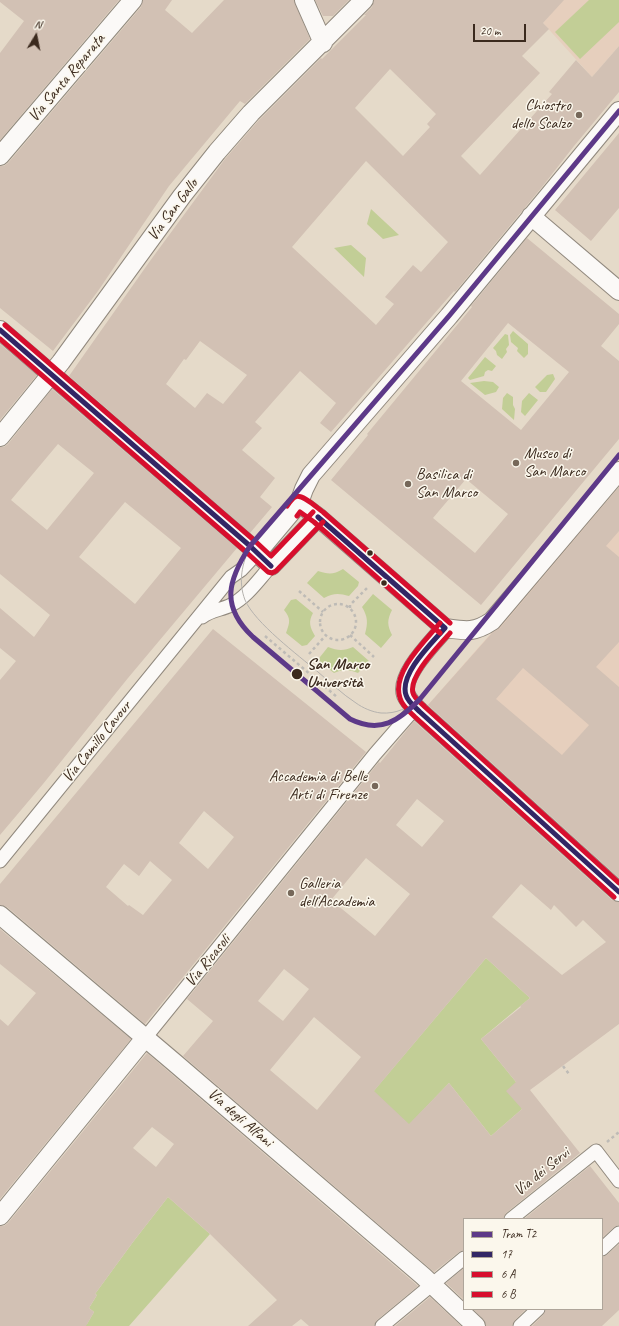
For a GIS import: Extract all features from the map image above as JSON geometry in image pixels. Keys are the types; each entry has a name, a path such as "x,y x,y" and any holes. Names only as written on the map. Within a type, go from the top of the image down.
{"street":[{"name":"Via Santa Reparata","path":"0,156 133,0"},
{"path":"304,0 323,43"},
{"name":"Via San Gallo","path":"0,436 51,374 182,196 217,152 251,113 323,43 364,0"},
{"path":"258,553 299,503 307,481 311,475 449,316 619,111"},
{"path":"531,216 619,291"},
{"path":"0,330 258,553 271,566"},
{"path":"299,503 318,517 445,628 472,631 483,627 492,621 619,471"},
{"path":"194,623 208,613 229,606 244,596 318,517"},
{"name":"Via Camillo Cavour","path":"0,862 231,577 241,570 258,553"},
{"path":"445,628 412,668 407,677 405,686 406,694 418,710 619,892"},
{"name":"Via Ricasoli","path":"0,1216 374,754 418,710"},
{"name":"Via degli Alfani","path":"0,915 432,1284 476,1326"},
{"name":"Via dei Servi","path":"511,1218 596,1151 619,1181"},
{"path":"603,1248 619,1233"},
{"path":"382,1326 463,1259"},
{"path":"520,1326 537,1310"}],"path":[{"path":"350,608 350,605 367,588"},
{"path":"299,590 322,612"},
{"path":"338,603 345,604 354,612 356,618 354,630 346,638 335,640 326,635 321,627 320,621 322,612 327,607 338,603"},
{"path":"309,654 326,635"},
{"path":"350,635 374,657"},
{"path":"265,636 337,697"},
{"path":"563,1066 569,1074"}],"shaded area":[{"path":"535,0 619,0 619,46 592,77 543,23 550,15"},
{"path":"619,487 619,692 562,756 428,705"}],"green space":[{"path":"589,0 619,0 619,22 580,59 555,32"},
{"path":"371,209 399,235 383,239 367,224"},
{"path":"351,245 366,258 364,277 334,248"},
{"path":"513,331 528,344 528,354 524,358 517,351 518,348 511,342 510,335"},
{"path":"505,334 508,335 509,345 506,349 507,352 502,359 497,355 493,348"},
{"path":"485,357 496,366 492,371 488,370 485,372 484,376 470,380 468,378"},
{"path":"553,374 555,379 546,392 540,392 535,387 547,375"},
{"path":"484,381 493,382 499,387 496,392 485,395 470,383"},
{"path":"507,393 513,397 513,405 515,409 514,420 502,409 503,398"},
{"path":"529,393 538,400 525,416 521,412 522,401"},
{"path":"343,569 359,582 358,586 349,596 336,594 324,598 307,583 318,571 330,573"},
{"path":"373,594 392,610 388,622 392,635 381,648 365,634 367,620 362,607"},
{"path":"296,599 313,613 310,619 310,624 315,636 307,645 302,646 286,633 289,621 284,610 291,600"},
{"path":"328,647 341,650 353,647 369,661 358,673 346,670 334,673 319,661 320,657"},
{"path":"486,958 530,998 481,1039 516,1082 522,1109 491,1136 449,1083 409,1125 372,1093"},
{"path":"168,1197 210,1234 129,1326 64,1326 87,1324 94,1312 89,1308 97,1295 95,1294"}],"building":[{"path":"0,0 119,0 0,140 0,53 24,21 0,2"},
{"path":"143,0 172,0 165,10 192,33 224,0 294,0 310,39 245,104 240,101 169,186 98,291 53,351 0,308 0,166 4,166 8,163 141,7"},
{"path":"315,0 349,0 333,16 323,16"},
{"path":"374,0 564,0 543,23 549,29 522,56 540,73 461,156 480,175 552,94 549,92 576,60 592,77 619,46 619,92 455,292 454,291 331,432 320,423 336,403 300,371 255,422 262,428 242,450 275,478 260,497 272,507 250,533 69,376 150,261 225,159 259,120 366,15 364,15 372,7","holes":["390,69 436,114 427,124 430,127 403,156 355,108","366,161 448,242 421,272 413,265 385,297 394,304 376,325 292,247","200,341 247,375 223,404 207,393 195,408 166,384 184,359 186,360"]},
{"path":"619,133 619,208 591,241 555,210"},
{"path":"527,238 619,314 619,324 601,346 619,361 619,439 481,605 331,480 472,307 471,306","holes":["508,323 569,372 521,430 461,381","466,479 508,514 475,553 433,518"]},
{"path":"0,344 37,375 0,420"},
{"path":"52,389 237,548 128,678 0,835 0,680 16,661 0,648 0,608 34,637 50,615 0,574 0,447 4,447","holes":["58,444 94,473 47,530 11,500","125,502 181,548 135,604 79,557"]},
{"path":"619,487 619,531 606,546 619,557 619,642 596,667 619,687 619,878 428,705 492,633 500,628","holes":["523,668 589,725 562,755 496,699"]},
{"path":"213,629 366,752 145,1024 7,907 0,905 0,884","holes":["204,811 234,837 208,869 179,843","150,861 172,880 143,915 129,905 128,906 106,887 124,864 139,876"]},
{"path":"414,721 612,900 619,902 619,1024 530,1090 580,1153 506,1213 504,1218 463,1218 463,1250 434,1272 183,1056 213,1021 187,999 379,762 380,763","holes":["417,799 444,821 422,847 396,825","366,858 410,894 375,936 331,900","521,884 551,910 554,905 576,927 583,920 606,942 562,975 492,917","486,958 530,998 481,1039 516,1082 506,1091 522,1109 491,1136 449,1083 409,1124 374,1091","284,969 309,989 283,1021 258,1001","314,1017 361,1057 317,1110 270,1070"]},
{"path":"0,929 131,1039 0,1199 0,1019 8,1026 36,993 0,964"},
{"path":"147,1053 418,1286 377,1320 374,1326 309,1326 301,1319 292,1326 248,1326 277,1300 210,1234 168,1197 95,1294 97,1295 89,1308 94,1312 86,1326 0,1326 0,1226 4,1226","holes":["152,1127 174,1144 156,1167 133,1148"]},
{"path":"590,1166 619,1203 619,1225 614,1227 603,1237 603,1218 525,1218"},
{"path":"619,1244 619,1310 602,1326 532,1326 543,1315 546,1310 603,1310 603,1257 607,1255"},
{"path":"463,1269 463,1299 446,1283"},
{"path":"430,1297 461,1326 395,1326"},
{"path":"474,1310 525,1310 515,1320 512,1326 486,1326 483,1319"}],"tram line":[{"name":"T2","path":"619,111 449,316 250,546 242,558 233,582 231,593 232,604 242,626 253,637 350,719 371,725 388,723 404,714 420,699 619,455"},
{"path":"250,547 243,566 241,580 245,600 258,619 278,638 346,696 368,710 381,713 397,711 406,708 420,699"}],"transit line":[{"path":"5,325 271,556 313,512"},
{"name":"17","path":"0,330 250,546 271,566"},
{"path":"0,339 268,572 272,573 276,571 323,522"},
{"path":"287,506 295,497 298,496 323,512 450,623"},
{"path":"297,516 300,512 314,522 440,633"},
{"name":"17","path":"318,517 445,628"},
{"path":"440,623 418,648 400,678 399,688 402,704 614,897"},
{"name":"17","path":"445,628 418,659 407,678 405,687 408,700 619,892"},
{"path":"450,633 426,661 415,678 413,686 413,693 415,697 619,883"}],"place":[{"name":"Chiostro dello Scalzo","path":"579,115"},
{"name":"Museo di San Marco","path":"516,463"},
{"name":"Basilica di San Marco","path":"408,484"},
{"name":"San Marco Università","path":"297,674"},
{"name":"Accademia di Belle Arti di Firenze","path":"375,786"},
{"name":"Galleria dell'Accademia","path":"291,893"}]}
